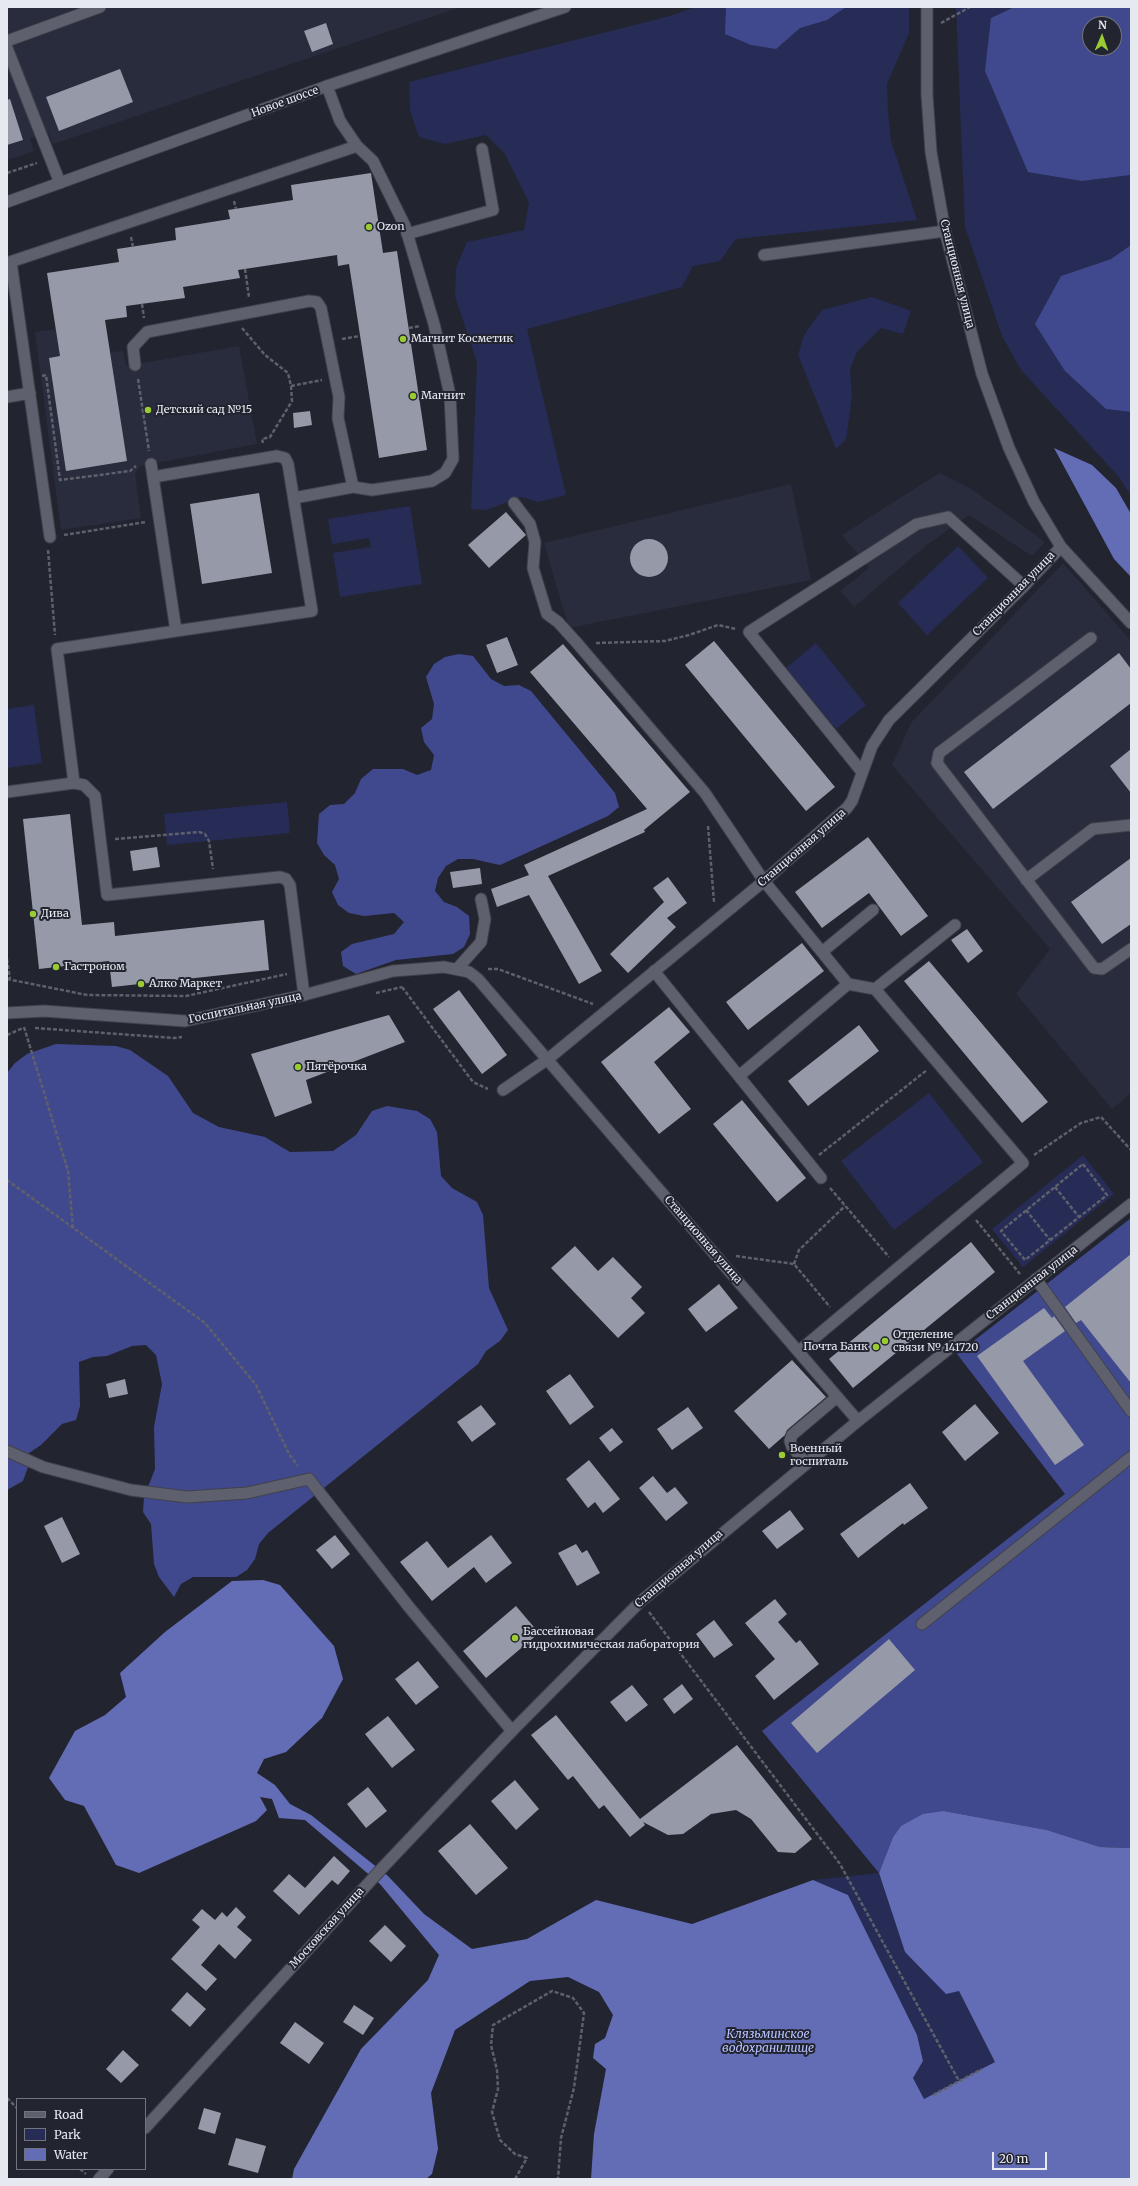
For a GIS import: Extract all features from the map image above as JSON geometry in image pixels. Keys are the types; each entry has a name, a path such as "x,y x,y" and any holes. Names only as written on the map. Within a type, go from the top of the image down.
{"street":[{"path":"7,41 100,7"},
{"name":"Новое шоссе","path":"7,202 327,86 565,7"},
{"name":"Станционная улица","path":"927,7 927,96 931,152 945,231 982,374 1009,448 1034,502 1061,547 1131,623"},
{"path":"7,48 60,183"},
{"path":"294,498 353,487 372,490 432,481 445,474 453,459 450,395 434,324 407,234 389,191 373,161 356,146 340,121 327,86"},
{"path":"50,537 28,379 9,263 356,146"},
{"path":"407,234 493,210 482,149"},
{"path":"764,255 945,231"},
{"path":"135,364 133,347 147,332 309,301 317,302 321,308 339,397 338,418 353,487"},
{"path":"7,397 30,393"},
{"path":"74,783 56,649 312,611 288,464 285,458 277,456 153,477"},
{"path":"150,460 176,631"},
{"path":"514,503 530,524 535,542 533,568 547,614 558,622 577,643 705,793 764,881 848,984 875,989 1023,1163 838,1316 799,1351"},
{"path":"862,772 749,632 917,524 948,517 1024,586"},
{"name":"Станционная улица","path":"548,1059 764,881 847,808 852,801 872,746 889,720 1024,586 1061,547"},
{"path":"1091,638 939,753 936,763 1094,968 1102,969 1131,948"},
{"path":"7,792 74,783 84,785 95,796 107,895 280,877 286,879 290,885 304,995"},
{"path":"1026,880 1093,829 1131,825"},
{"path":"457,969 481,942 485,919 481,899"},
{"path":"822,952 873,910"},
{"path":"875,989 955,925"},
{"name":"Госпитальная улица","path":"7,1013 44,1011 185,1022 304,995 393,971 437,967 469,972 478,978"},
{"path":"654,971 821,1178"},
{"name":"Станционная улица","path":"478,978 858,1420"},
{"path":"739,1076 848,984"},
{"path":"503,1090 548,1059"},
{"name":"Станционная улица","path":"512,1730 640,1602 858,1420 1131,1204"},
{"path":"1033,1282 1131,1411"},
{"path":"806,1463 792,1447 790,1441 792,1435 837,1397"},
{"path":"7,1451 43,1467 131,1490 187,1497 247,1493 309,1479 408,1606 512,1730"},
{"path":"922,1624 1131,1457"},
{"name":"Московская улица","path":"146,2127 385,1865 512,1730"},
{"path":"99,2179 107,2170"}],"path":[{"path":"927,31 970,7"},
{"path":"7,173 50,158"},
{"path":"245,269 252,312"},
{"path":"237,315 242,329 265,355 288,373 291,386 292,402 270,437 262,439 266,458"},
{"path":"28,379 46,376 60,480 130,471 150,460 135,364"},
{"path":"291,386 335,377"},
{"path":"56,649 47,553 50,537 159,519"},
{"path":"577,643 665,641 718,625 749,632"},
{"path":"708,825 716,920"},
{"path":"100,840 199,832 205,834 209,841 215,884"},
{"path":"7,959 8,979 88,994 186,996 272,979 300,970"},
{"path":"485,969 498,969 608,1010"},
{"path":"402,987 473,1082 490,1089 503,1090"},
{"path":"24,1027 68,1171 73,1229"},
{"path":"809,1163 938,1062"},
{"path":"1023,1163 1081,1123 1101,1117 1131,1150"},
{"path":"1083,1164 1107,1194 1025,1260 1001,1231 1026,1210 1083,1164"},
{"path":"821,1178 897,1267"},
{"path":"7,1180 205,1324 256,1385 289,1454 309,1479"},
{"path":"1054,1187 1079,1217"},
{"path":"794,1264 799,1250 846,1206"},
{"path":"968,1210 1033,1282"},
{"path":"1026,1210 1050,1240"},
{"path":"714,1253 794,1264 838,1316"},
{"path":"640,1602 840,1864 958,2081"},
{"path":"515,2179 527,2158 515,2154 500,2140 492,2112 498,2089 497,2070 491,2046 493,2025 552,1991 573,1998 584,2013 574,2088 561,2138 558,2179"},
{"path":"932,2095 982,2069"},
{"path":"7,2098 16,2107"}],"shaded area":[{"path":"7,7 461,7 53,144 48,132 30,139 34,151 7,160"},
{"path":"726,7 846,7 827,20 800,28 776,49 751,45 725,34"},
{"path":"1014,7 1131,7 1131,175 1082,181 1028,172 985,71 991,18"},
{"path":"1131,245 1131,412 1106,409 1065,371 1035,324 1061,276 1111,259"},
{"name":"Детский сад №15","path":"56,329 58,337 107,330 110,352 123,351 126,366 239,346 257,444 140,466 135,474 141,518 61,530 35,332"},
{"path":"939,473 973,490 1045,542 1032,556 969,515 927,545 854,607 840,591 869,568 842,535"},
{"path":"791,484 811,580 569,628 544,543"},
{"path":"1063,563 1131,641 1131,1093 1112,1109 1016,994 1050,949 892,765 911,723"},
{"path":"459,654 473,656 491,679 504,686 519,685 531,691 615,793 619,807 608,816 500,865 473,859 458,859 446,866 438,878 435,891 444,902 457,907 469,916 470,934 464,947 453,954 396,960 356,974 343,966 341,952 352,944 394,934 404,922 394,913 364,916 349,913 338,905 332,892 339,879 335,865 324,855 317,843 319,814 330,805 344,804 355,793 361,779 373,769 403,769 417,775 431,770 434,755 424,742 421,728 432,719 434,704 426,677 434,664 445,657"},
{"path":"56,1044 116,1046 130,1050 168,1076 193,1113 219,1127 265,1137 290,1152 333,1151 356,1135 372,1111 387,1106 417,1111 430,1119 437,1132 441,1176 452,1188 477,1202 483,1215 489,1288 508,1330 500,1341 486,1351 478,1364 268,1533 259,1544 255,1559 247,1570 236,1577 193,1577 181,1584 174,1597 159,1577 154,1564 151,1524 143,1512 144,1497 155,1469 154,1427 162,1384 156,1355 146,1345 132,1346 107,1356 93,1357 79,1362 80,1406 76,1420 62,1424 41,1445 29,1453 28,1467 23,1481 7,1490 7,1073 15,1063 27,1054"},
{"path":"1131,1218 1131,1848 1100,1847 1047,1830 944,1811 901,1826 893,1837 879,1873 762,1731 1065,1494 957,1354"}],"green space":[{"path":"695,7 909,7 909,33 887,84 888,112 891,141 917,220 736,239 720,261 693,266 682,287 527,329 566,495 538,502 521,497 486,510 471,509 477,362 455,296 456,268 467,242 524,230 529,203 505,154 486,135 445,144 419,137 410,111 409,82 670,16"},
{"path":"956,7 1014,7 991,18 1082,181 1131,175 1131,245 1111,259 1061,276 1065,371 1106,409 1131,412 1131,496 1119,477 1021,370 1002,336 965,227"},
{"path":"872,297 911,311 903,334 881,328 857,352 850,369 852,396 846,439 836,449 798,355 804,335 822,310"},
{"path":"410,506 422,584 340,597 333,553 371,547 369,538 332,544 328,519"},
{"path":"958,546 988,578 927,635 898,603"},
{"path":"816,643 866,705 836,729 786,668"},
{"path":"34,705 42,763 7,768 7,709"},
{"path":"287,802 290,833 167,845 164,814"},
{"path":"929,1093 983,1162 894,1230 841,1161"},
{"path":"1083,1155 1114,1194 1023,1267 992,1229"},
{"path":"879,1873 905,1952 959,1991 995,2062 924,2099 913,2078 923,2061 917,2035 848,1895 813,1880"}],"water":[{"path":"1054,448 1092,465 1116,488 1131,514 1131,577 1114,559"},
{"name":"Клязьминское водохранилище","path":"263,1580 280,1585 334,1646 343,1679 322,1718 286,1752 264,1759 257,1773 275,1785 290,1804 311,1815 388,1876 424,1914 472,1949 527,1939 596,1900 692,1924 813,1880 848,1895 917,2035 923,2061 913,2078 924,2099 995,2062 959,1991 946,1994 905,1952 879,1873 893,1837 901,1826 923,1814 944,1811 1047,1830 1100,1847 1131,1848 1131,2179 591,2179 594,2134 606,2069 593,2058 595,2044 605,2038 613,2015 599,1992 568,1977 530,1981 455,2030 431,2093 438,2149 432,2174 426,2179 292,2179 294,2169 361,2049 428,1980 439,1955 380,1884 305,1820 279,1818 272,1799 260,1797 267,1810 256,1821 139,1873 116,1865 84,1806 65,1800 49,1778 75,1731 105,1715 126,1697 120,1673 165,1632 232,1581"}],"building":[{"path":"326,23 333,44 312,52 304,31"},
{"path":"120,69 133,102 59,131 46,97"},
{"path":"10,99 23,140 7,145 7,100"},
{"path":"371,173 383,253 397,251 427,450 379,458 349,264 338,266 337,255 238,270 240,278 183,287 185,298 126,306 127,317 105,320 127,461 66,471 49,358 60,356 47,273 119,262 117,249 176,240 175,228 230,219 228,210 293,200 291,185"},
{"path":"310,411 312,425 294,428 293,413"},
{"path":"259,493 272,573 202,584 190,504"},
{"path":"506,512 526,535 489,568 468,545"},
{"path":"645,539 653,539 663,544 667,551 667,565 663,572 653,577 645,577 635,572 633,569 630,562 630,554 635,544 638,542"},
{"path":"507,637 518,665 497,673 486,645"},
{"path":"714,641 835,787 806,811 685,665"},
{"path":"563,644 690,792 644,830 645,832 548,876 602,971 579,984 529,895 497,907 491,889 529,875 524,865 647,809 530,672"},
{"path":"1119,653 1131,669 1131,703 993,809 964,772"},
{"path":"1131,749 1131,793 1110,766"},
{"path":"70,814 82,925 114,922 115,936 264,920 269,970 112,987 109,961 39,969 23,819"},
{"path":"868,837 928,916 901,936 869,893 822,928 795,892"},
{"path":"157,847 160,867 133,871 130,851"},
{"path":"1131,858 1131,924 1102,944 1071,902"},
{"path":"480,868 482,884 453,888 450,872"},
{"path":"668,877 687,903 667,918 676,927 628,973 610,954 664,902 653,888"},
{"path":"967,929 983,951 968,963 951,940"},
{"path":"802,943 824,971 748,1030 726,1002"},
{"path":"929,961 1048,1102 1022,1123 904,981"},
{"path":"459,990 507,1055 482,1074 433,1009"},
{"path":"669,1007 690,1032 654,1062 691,1109 659,1134 601,1062"},
{"name":"Пятёрочка","path":"389,1015 405,1042 306,1080 312,1103 275,1117 251,1054"},
{"path":"859,1025 879,1051 808,1106 788,1081"},
{"path":"742,1100 806,1178 777,1202 713,1124"},
{"path":"971,1242 995,1272 853,1388 829,1359"},
{"path":"575,1246 598,1271 613,1257 642,1287 631,1298 645,1313 618,1338 551,1268"},
{"path":"1131,1254 1131,1383 1081,1320 1076,1323 1065,1307"},
{"path":"719,1284 738,1308 706,1332 688,1309"},
{"path":"1044,1308 1052,1318 1054,1316 1065,1331 1023,1361 1084,1445 1055,1465 977,1356"},
{"path":"792,1360 826,1397 787,1430 785,1435 769,1449 734,1411"},
{"path":"570,1374 594,1407 570,1425 546,1391"},
{"path":"125,1379 128,1394 109,1398 106,1384"},
{"path":"975,1404 999,1433 965,1461 942,1432"},
{"path":"481,1405 496,1424 472,1442 457,1422"},
{"path":"688,1407 703,1428 672,1450 657,1429"},
{"path":"612,1428 623,1442 610,1452 599,1438"},
{"path":"589,1460 620,1499 603,1513 595,1502 588,1508 566,1479"},
{"path":"653,1476 667,1493 675,1487 688,1503 666,1521 639,1488"},
{"path":"910,1483 928,1508 904,1525 903,1523 858,1558 840,1534"},
{"path":"790,1510 804,1529 777,1549 762,1531"},
{"path":"62,1517 80,1554 62,1563 44,1526"},
{"path":"335,1535 350,1554 332,1569 316,1550"},
{"path":"491,1535 512,1563 486,1583 474,1567 432,1601 400,1562 427,1541 448,1568"},
{"path":"576,1544 582,1553 587,1550 600,1573 577,1586 558,1553"},
{"path":"775,1599 787,1614 778,1622 796,1643 800,1640 819,1664 774,1700 755,1676 775,1659 745,1623"},
{"path":"516,1606 539,1633 486,1678 463,1651"},
{"path":"714,1620 733,1645 714,1658 696,1634"},
{"path":"889,1639 915,1670 817,1753 791,1723"},
{"path":"418,1661 439,1687 416,1705 395,1679"},
{"path":"682,1684 693,1699 674,1714 663,1699"},
{"path":"632,1685 648,1705 626,1722 610,1702"},
{"path":"556,1715 640,1819 737,1745 812,1839 795,1853 778,1852 751,1819 736,1810 711,1814 683,1834 668,1835 643,1822 645,1825 630,1837 604,1805 599,1809 573,1776 568,1780 531,1735"},
{"path":"388,1716 415,1750 392,1768 365,1734"},
{"path":"515,1780 539,1809 516,1830 491,1801"},
{"path":"368,1787 387,1811 366,1828 347,1804"},
{"path":"470,1824 508,1868 476,1895 438,1851"},
{"path":"334,1856 350,1871 338,1885 332,1880 299,1915 273,1891 289,1874 305,1888"},
{"path":"236,1907 246,1917 237,1927 252,1940 235,1959 219,1944 201,1965 217,1979 206,1991 171,1959 200,1927 192,1920 202,1909 215,1920 222,1912 227,1917"},
{"path":"385,1925 406,1946 391,1962 369,1941"},
{"path":"187,1992 206,2009 190,2027 171,2010"},
{"path":"354,2005 374,2018 363,2035 343,2022"},
{"path":"295,2022 324,2043 309,2064 280,2043"},
{"path":"123,2050 139,2065 121,2083 106,2069"},
{"path":"204,2108 221,2113 215,2134 198,2129"},
{"path":"236,2138 266,2146 258,2173 228,2165"}],"place":[{"name":"Ozon","path":"369,227"},
{"name":"Магнит Косметик","path":"403,339"},
{"name":"Магнит","path":"413,396"},
{"name":"Детский сад №15","path":"148,410"},
{"name":"Дива","path":"33,914"},
{"name":"Гастроном","path":"56,967"},
{"name":"Алко Маркет","path":"141,984"},
{"name":"Пятёрочка","path":"298,1067"},
{"name":"Отделение связи № 141720","path":"885,1341"},
{"name":"Почта Банк","path":"876,1347"},
{"name":"Военный госпиталь","path":"782,1455"},
{"name":"Бассейновая гидрохимическая лаборатория","path":"515,1638"}]}
